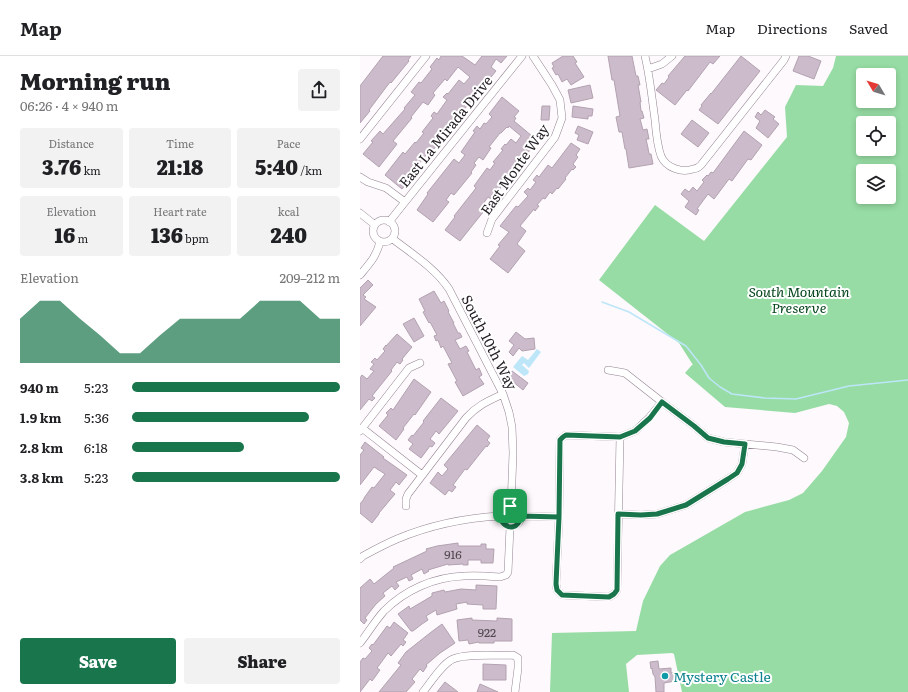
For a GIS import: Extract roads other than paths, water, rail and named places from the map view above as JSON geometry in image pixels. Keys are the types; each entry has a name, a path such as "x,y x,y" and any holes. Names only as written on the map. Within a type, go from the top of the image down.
{"street":[{"path":"360,139 426,56"},
{"name":"East La Mirada Drive","path":"390,222 522,56"},
{"name":"East Monte Way","path":"488,233 492,219 555,137 562,118 560,100 533,56"},
{"path":"645,56 657,140 662,157 668,165 677,170 685,171 694,169 701,165 786,56"},
{"path":"648,69 662,64 672,56"},
{"path":"360,177 368,182 386,188 405,202"},
{"path":"360,213 375,225"},
{"path":"383,220 390,222 395,229 392,239 388,242 380,242 374,238 373,231 375,225 383,220"},
{"name":"South 10th Way","path":"392,239 435,272 443,280 503,394 512,427 513,453 510,506"},
{"path":"360,275 373,259 380,242"},
{"path":"420,363 409,368 361,430 422,475"},
{"path":"608,370 625,373 708,438 724,442 777,446 793,450 804,458"},
{"path":"406,506 408,494 466,418 473,410 503,394"},
{"path":"620,437 617,590 609,597 562,595 557,590 556,584 560,440 566,435 620,437 635,431 650,418 662,402"},
{"path":"618,514 657,514 686,505 737,473 742,464 745,444"},
{"path":"510,506 517,508 521,516 519,523 510,527 502,522 500,516 504,508 510,506"},
{"path":"360,559 363,556 397,539 428,528 477,517 500,516"},
{"path":"521,516 559,517"},
{"path":"360,643 384,611 408,592 428,582 450,577 500,577 506,574 508,572 510,527"},
{"path":"423,692 443,667 452,659 466,656 513,655 518,658 515,692"}],"water":[{"path":"537,349 541,352 529,368 524,363 522,365 529,371 528,374 524,376 513,367 522,356 528,360"}],"waterway":[{"path":"602,302 629,312 686,346 709,378 732,394 765,398 796,399 849,386 908,380"}],"place":[{"name":"Mystery Castle","path":"665,676"}],"park label":[{"name":"South Mountain Preserve","path":"799,300"}]}
